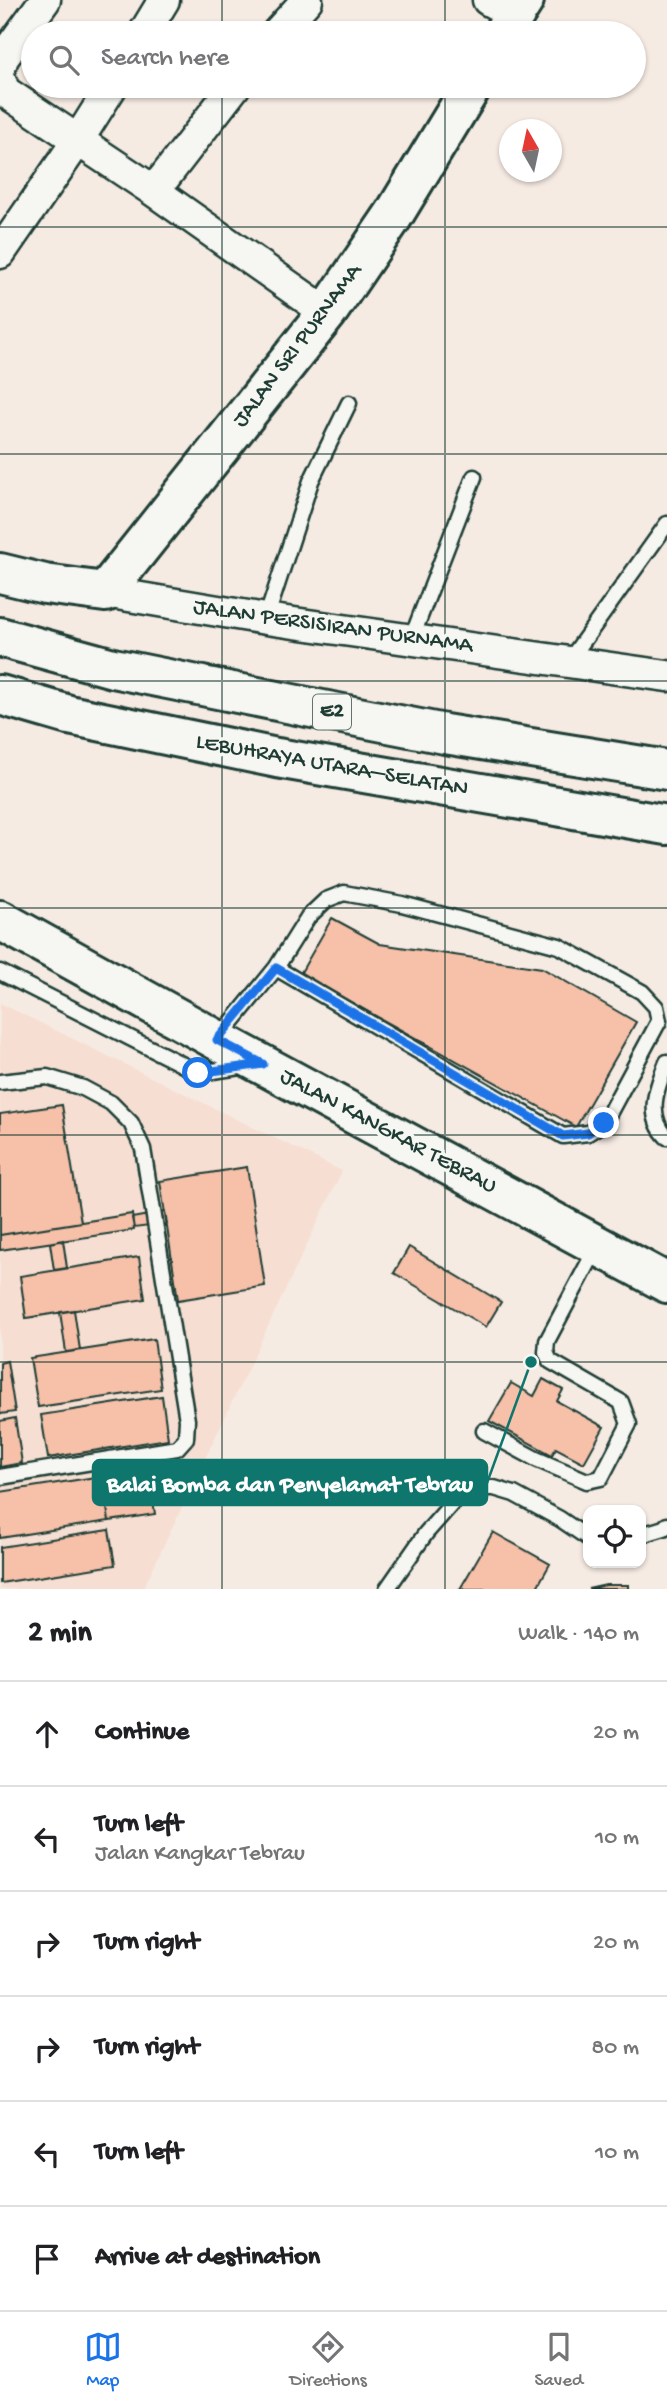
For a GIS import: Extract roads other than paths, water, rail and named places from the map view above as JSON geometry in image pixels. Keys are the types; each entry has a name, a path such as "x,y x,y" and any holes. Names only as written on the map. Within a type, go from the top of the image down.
{"main road":[{"name":"JALAN SRI PURNAMA","path":"105,592 327,313 393,216 465,98"},
{"name":"JALAN PERSISIRAN PURNAMA","path":"0,573 45,584 105,592"},
{"name":"E2","path":"0,637 113,668 445,734 667,771"},
{"name":"LEBUHRAYA UTARA–SELATAN","path":"0,695 69,715 277,758 667,825"},
{"name":"JALAN KANGKAR TEBRAU","path":"0,920 667,1283"}],"street":[{"path":"30,21 45,0"},
{"path":"151,21 164,0"},
{"path":"288,21 307,0"},
{"path":"0,68 3,58 21,33"},
{"path":"0,78 4,91 154,191 327,313"},
{"path":"0,253 104,98"},
{"path":"154,191 226,98"},
{"name":"JALAN PERSISIRAN PURNAMA","path":"105,592 266,619 667,676"}],"lane":[{"path":"266,619 311,481 349,403"},
{"path":"411,640 474,477"},
{"path":"569,661 667,524"},
{"path":"217,1040 276,968 308,917 326,900 344,893 402,904 559,946 642,992 656,1007 659,1021 604,1123 588,1133 563,1136 276,968"},
{"path":"0,972 198,1073 263,1064"},
{"path":"667,1062 654,1093 658,1128 667,1137"},
{"path":"0,1082 47,1077 83,1088 111,1103 131,1123 143,1149 187,1420 186,1438 177,1448 0,1477"},
{"path":"484,1431 587,1482 601,1478 629,1424 625,1410 621,1402 550,1361 546,1352 547,1341 597,1245"},
{"path":"387,1589 426,1533 462,1492 495,1488 514,1494 583,1535"},
{"path":"646,1533 666,1527"}],"place":[{"name":"Balai Bomba dan Penyelamat Tebrau","path":"531,1362"}]}
